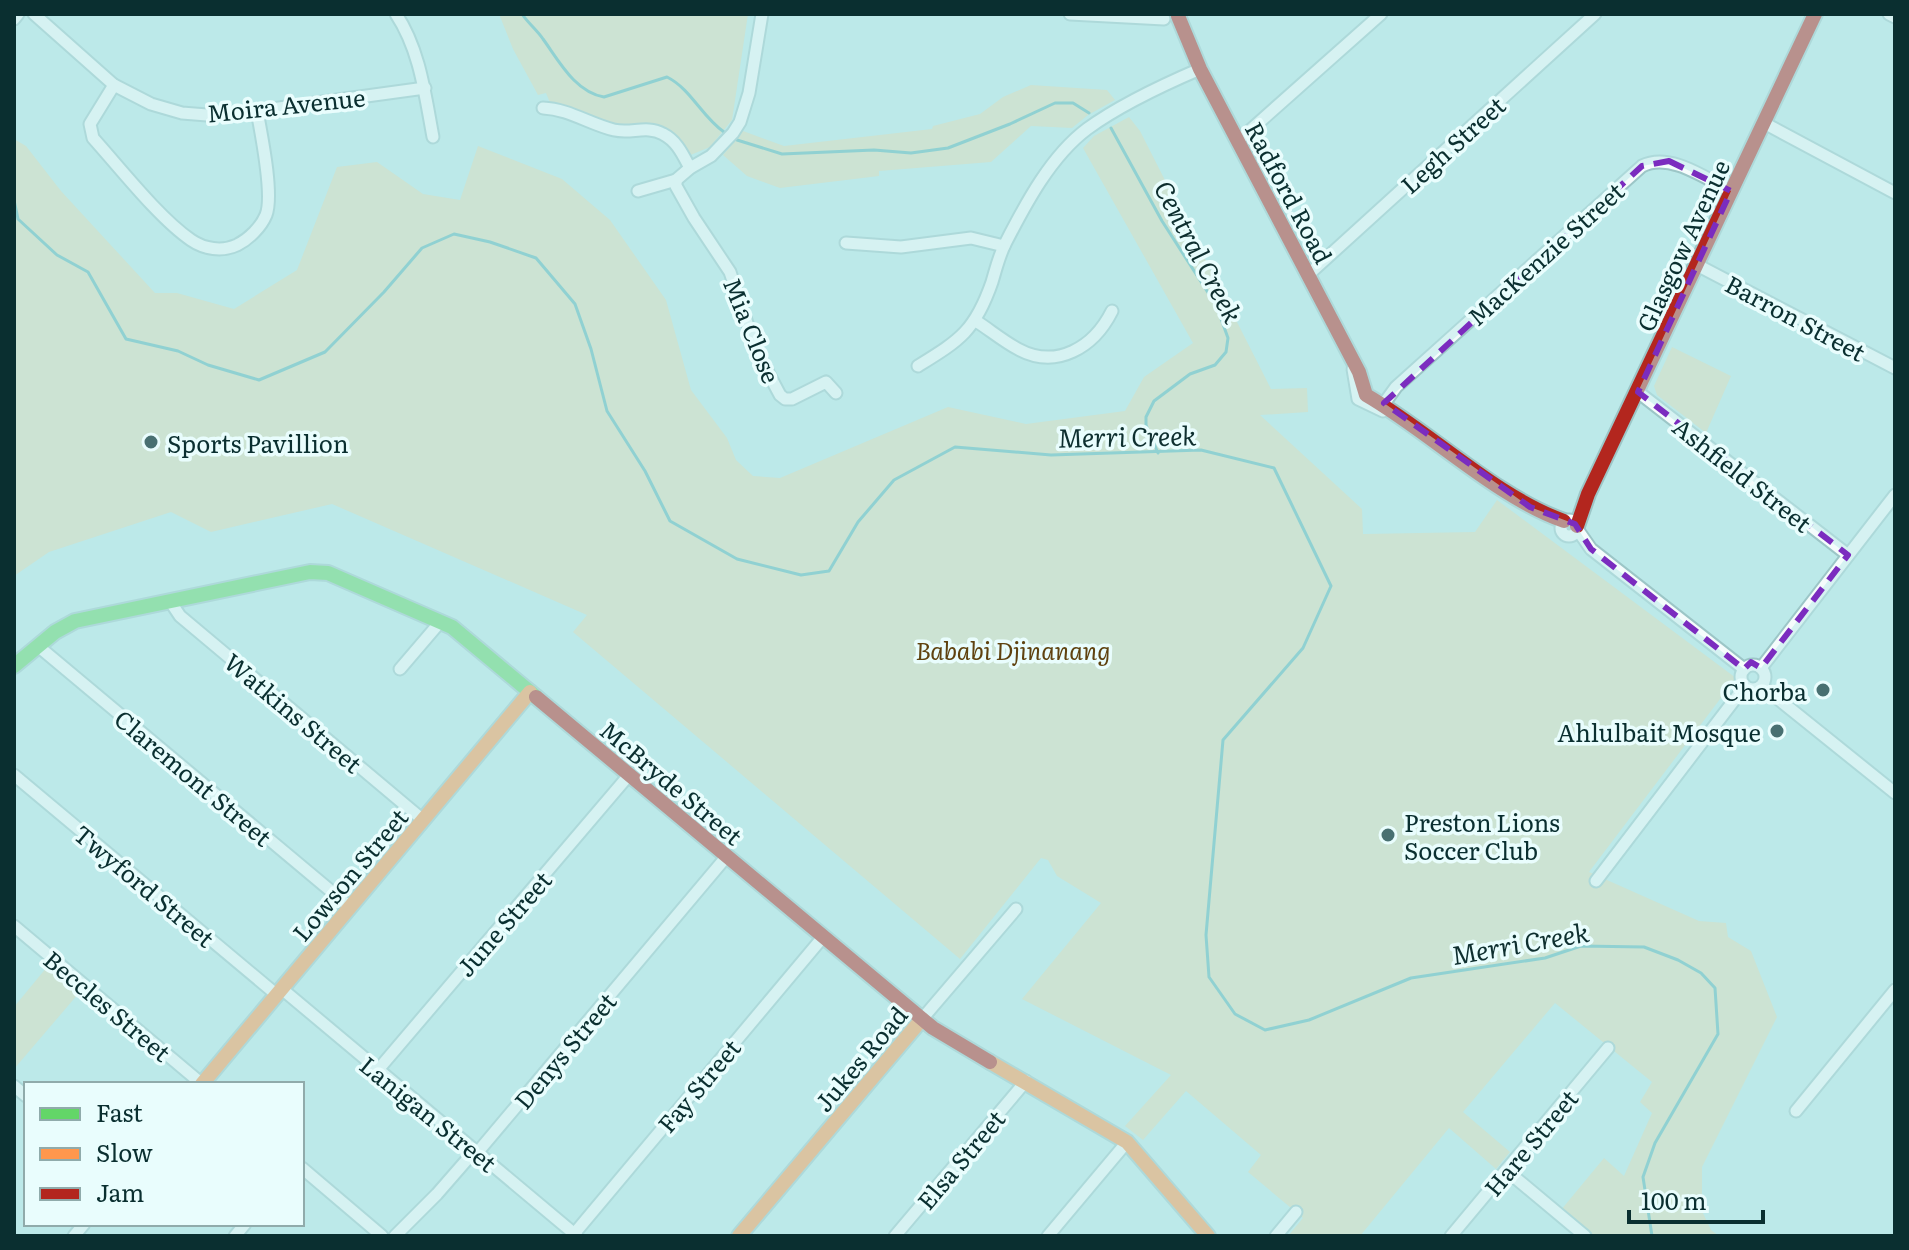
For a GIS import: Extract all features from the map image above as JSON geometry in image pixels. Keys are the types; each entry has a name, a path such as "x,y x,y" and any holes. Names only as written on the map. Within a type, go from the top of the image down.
{"street":[{"path":"14,19 18,14"},
{"name":"Moira Avenue","path":"34,14 114,85 151,104 182,113 207,115 257,111 425,88"},
{"path":"396,14 406,31 425,88 433,137"},
{"path":"638,191 676,180 711,156 740,122 749,93 762,14"},
{"path":"1070,14 1170,16"},
{"path":"1238,141 1381,14"},
{"name":"Legh Street","path":"1309,274 1595,14"},
{"name":"Glasgow Avenue","path":"1569,527 1638,392 1815,14"},
{"path":"1889,14 1895,17"},
{"name":"Radford Road","path":"1170,16 1309,274 1351,362 1359,372 1366,395 1536,510 1569,527"},
{"path":"918,366 953,344 976,321 1004,246 1041,182 1086,130 1200,69"},
{"path":"114,85 90,124 93,138 172,224 190,239 208,248 230,248 240,243 250,237 266,216 267,182 257,111"},
{"path":"543,108 565,111 615,130 650,129 661,132 679,147 690,168"},
{"path":"1764,123 1895,193"},
{"name":"MacKenzie Street","path":"1382,406 1396,387 1642,166 1652,161 1669,161 1731,191"},
{"name":"Mia Close","path":"676,180 676,186 694,218 730,272 756,350 780,395 792,399 827,380 836,393"},
{"path":"846,243 901,247 971,238 1004,246"},
{"name":"Barron Street","path":"1697,265 1895,368"},
{"path":"976,321 1019,349 1042,357 1054,357 1080,349 1093,340 1112,311"},
{"name":"Ashfield Street","path":"1638,392 1848,555"},
{"path":"1761,668 1895,495"},
{"path":"1569,527 1591,549 1744,669"},
{"name":"McBryde Street","path":"14,666 55,632 75,621 320,572 341,577 441,621 922,1019 1127,1142 1207,1236"},
{"name":"Watkins Street","path":"170,601 180,616 423,820"},
{"path":"400,669 441,621"},
{"name":"Claremont Street","path":"38,646 350,907"},
{"path":"1754,665 1761,668 1765,675 1762,686 1752,689 1745,686 1741,676 1744,669 1754,665"},
{"path":"1596,881 1745,686"},
{"path":"1762,686 1895,793"},
{"name":"Lowson Street","path":"204,1082 530,692"},
{"name":"Twyford Street","path":"14,775 279,992"},
{"name":"June Street","path":"377,1071 629,775"},
{"name":"Denys Street","path":"395,1236 471,1155 477,1153 727,856"},
{"name":"Jukes Road","path":"739,1236 1016,909"},
{"name":"Beccles Street","path":"14,926 200,1082"},
{"name":"Fay Street","path":"575,1235 823,937"},
{"path":"1796,1111 1895,990"},
{"name":"Lanigan Street","path":"279,992 575,1235"},
{"name":"Hare Street","path":"1451,1236 1608,1048"},
{"name":"Elsa Street","path":"895,1236 1026,1081"},
{"path":"1048,1236 1127,1142"},
{"path":"304,1170 382,1236"},
{"path":"1506,1170 1585,1236"},
{"path":"1276,1236 1296,1212"}],"highlighted area":[{"path":"1669,161 1731,191 1638,392 1848,555 1761,668 1751,662 1744,669 1591,549 1575,524 1530,507 1384,403 1642,166"}],"green space":[{"path":"499,14 748,14 732,120 710,147 688,156 675,137 622,128 551,105 546,93 538,95 513,49"},
{"path":"1031,85 1107,90 1115,100 1072,128 1031,126 991,162 879,171 879,176 780,188 747,176 723,155 743,131 784,146 932,129 933,126 980,114 1003,97"},
{"name":"Bababi Djinanang","path":"1129,117 1140,131 1271,389 1307,388 1308,412 1260,415 1362,509 1363,534 1475,532 1497,500 1736,678 1589,872 1699,921 1726,923 1728,937 1751,951 1777,1017 1702,1167 1702,1211 1711,1230 1719,1236 1592,1236 1561,1210 1604,1158 1624,1176 1652,1113 1640,1102 1652,1082 1555,1003 1463,1112 1510,1152 1496,1169 1449,1128 1360,1236 1288,1236 1303,1218 1248,1172 1261,1155 1186,1091 1143,1140 1125,1126 1171,1075 1022,999 1101,903 1057,876 1048,860 1041,858 960,959 573,632 587,615 332,504 211,532 171,512 49,552 14,576 14,139 26,146 61,191 155,293 177,293 234,309 297,270 337,167 377,162 423,194 460,200 478,146 562,179 610,220 666,300 691,390 727,438 736,460 753,476 780,478 948,407 1026,424 1125,411 1144,377 1193,343 1083,148 1094,136"},
{"path":"1672,347 1731,376 1706,433 1657,395 1654,386"},
{"path":"47,967 79,993 14,1069 14,1007"}],"waterway":[{"name":"Central Creek","path":"522,14 584,89 604,97 667,77 683,89 724,132"},
{"name":"Central Creek","path":"737,140 782,154 874,150 911,153 948,148 1055,103 1073,103 1089,113"},
{"name":"Central Creek","path":"1111,128 1162,221 1216,305 1228,338 1226,352 1215,365 1190,374 1154,401 1146,417 1146,425 1158,453"},
{"name":"Merri Creek","path":"14,200 18,219 57,255 88,272 126,339 178,351 208,365 259,380 325,352 422,248 454,234 490,242 536,258 575,304 591,349 607,411 645,471 670,521 737,559 801,575 829,571 858,522 894,480 955,447 1051,455 1201,450 1274,468 1331,586 1303,648 1223,740 1206,935 1209,977 1235,1014 1265,1030 1309,1020 1411,978 1545,958 1581,946 1644,947 1701,973 1715,988 1718,1034 1655,1143 1643,1177 1652,1236"}],"traffic: fast":[{"path":"14,666 55,632 75,621 310,572 328,573 452,627 536,697"}],"traffic: slow":[{"path":"204,1082 530,692"},
{"path":"739,1236 922,1019"},
{"path":"990,1062 1127,1142 1208,1236"}],"traffic: jam":[{"path":"1577,526 1588,494 1815,14"},
{"path":"1178,16 1200,69 1359,372 1366,395 1513,496 1564,521"},
{"path":"536,697 933,1028 990,1062"}],"place":[{"name":"Sports Pavillion","path":"151,442"},
{"name":"Chorba","path":"1823,690"},
{"name":"Ahlulbait Mosque","path":"1777,731"},
{"name":"Preston Lions Soccer Club","path":"1388,835"}]}
